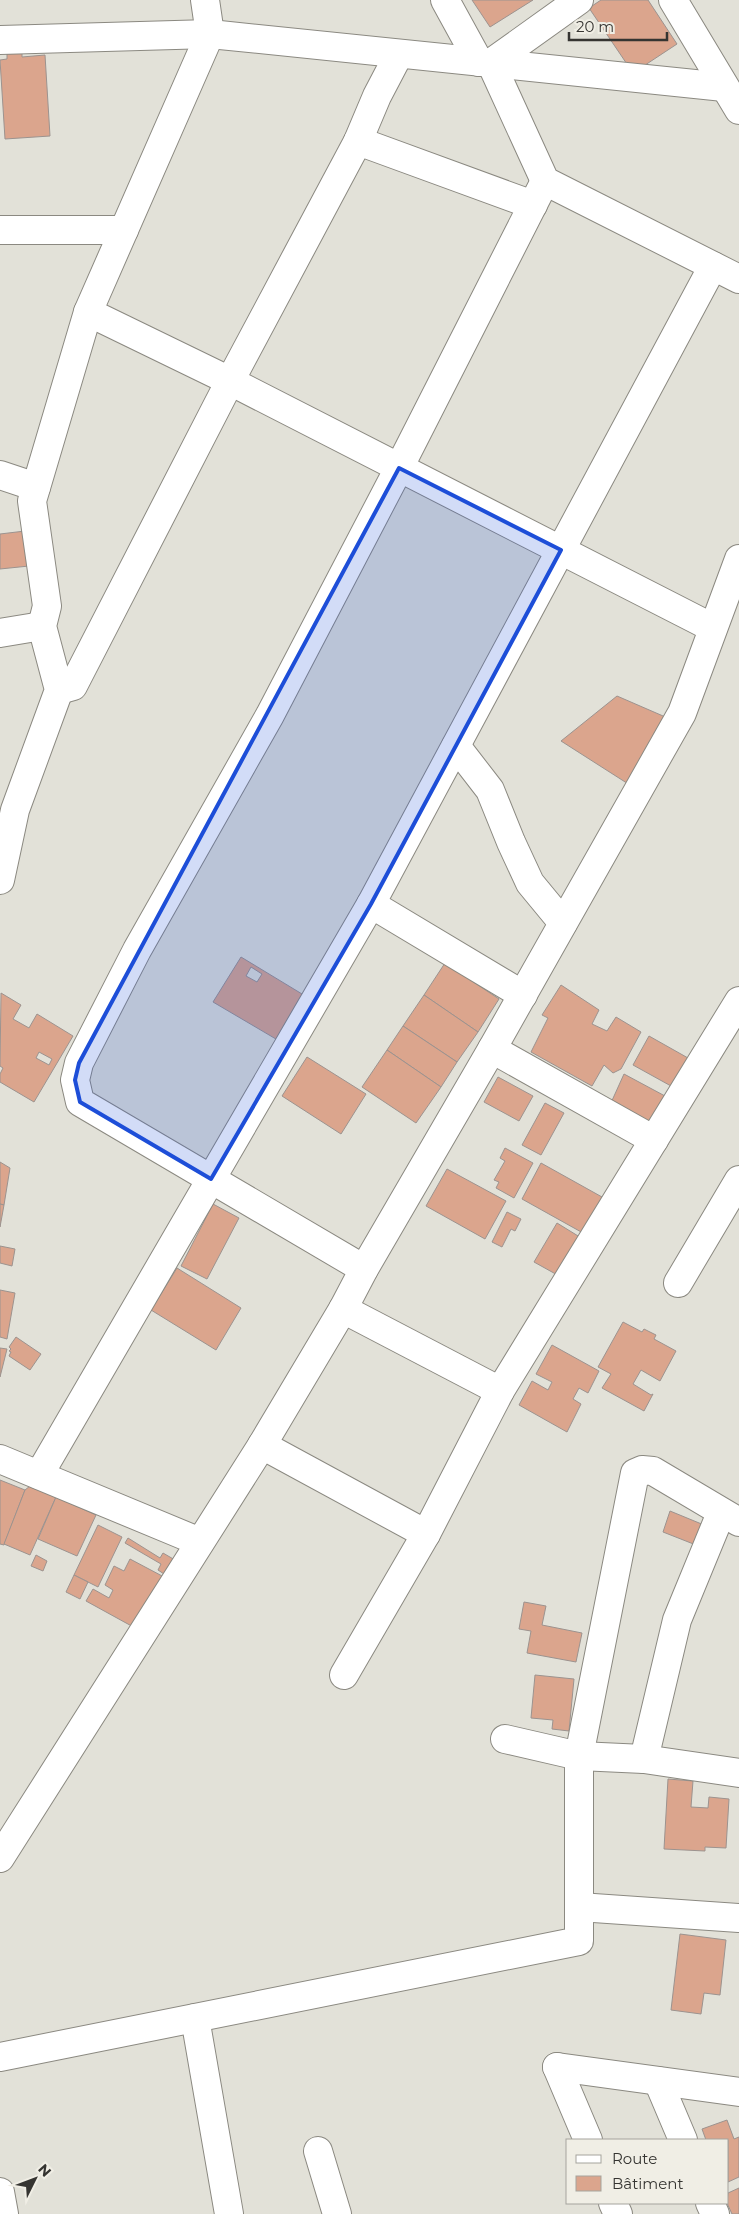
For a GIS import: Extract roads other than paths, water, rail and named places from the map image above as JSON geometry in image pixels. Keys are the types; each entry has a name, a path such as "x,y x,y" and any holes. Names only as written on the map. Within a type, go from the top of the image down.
{"street":[{"path":"0,880 8,811 59,690 42,626 47,606 32,501 88,312 210,34 205,0"},
{"path":"445,0 485,62 545,181 739,280"},
{"path":"485,62 579,0"},
{"path":"673,0 739,110"},
{"path":"0,40 210,34 724,86"},
{"path":"59,690 72,686 230,381 358,141 399,54"},
{"path":"358,141 533,206"},
{"path":"364,1269 80,1102 75,1080 79,1064 137,950 270,715 400,468 545,181"},
{"path":"0,230 124,230"},
{"path":"39,1475 371,904 713,266"},
{"path":"88,312 230,381 713,628"},
{"path":"0,475 36,487"},
{"path":"0,1858 262,1445 343,1309 364,1269 492,1049 682,713 739,559"},
{"path":"0,633 42,626"},
{"path":"456,746 490,790 530,883 563,923"},
{"path":"371,904 523,994"},
{"path":"344,1675 426,1534 500,1391 739,1001"},
{"path":"492,1049 654,1140"},
{"path":"678,1283 739,1180"},
{"path":"343,1309 500,1391"},
{"path":"262,1445 426,1534"},
{"path":"0,1459 200,1542"},
{"path":"0,2057 579,1941 579,1756 634,1473 642,1470 653,1471 730,1518 678,1620 644,1759"},
{"path":"505,1739 579,1756 644,1759 739,1773"},
{"path":"579,1906 739,1918"},
{"path":"195,2018 229,2214"},
{"path":"588,2139 557,2067 739,2092"},
{"path":"658,2081 683,2139"},
{"path":"318,2151 337,2214"},
{"path":"0,2192 4,2214"}]}
